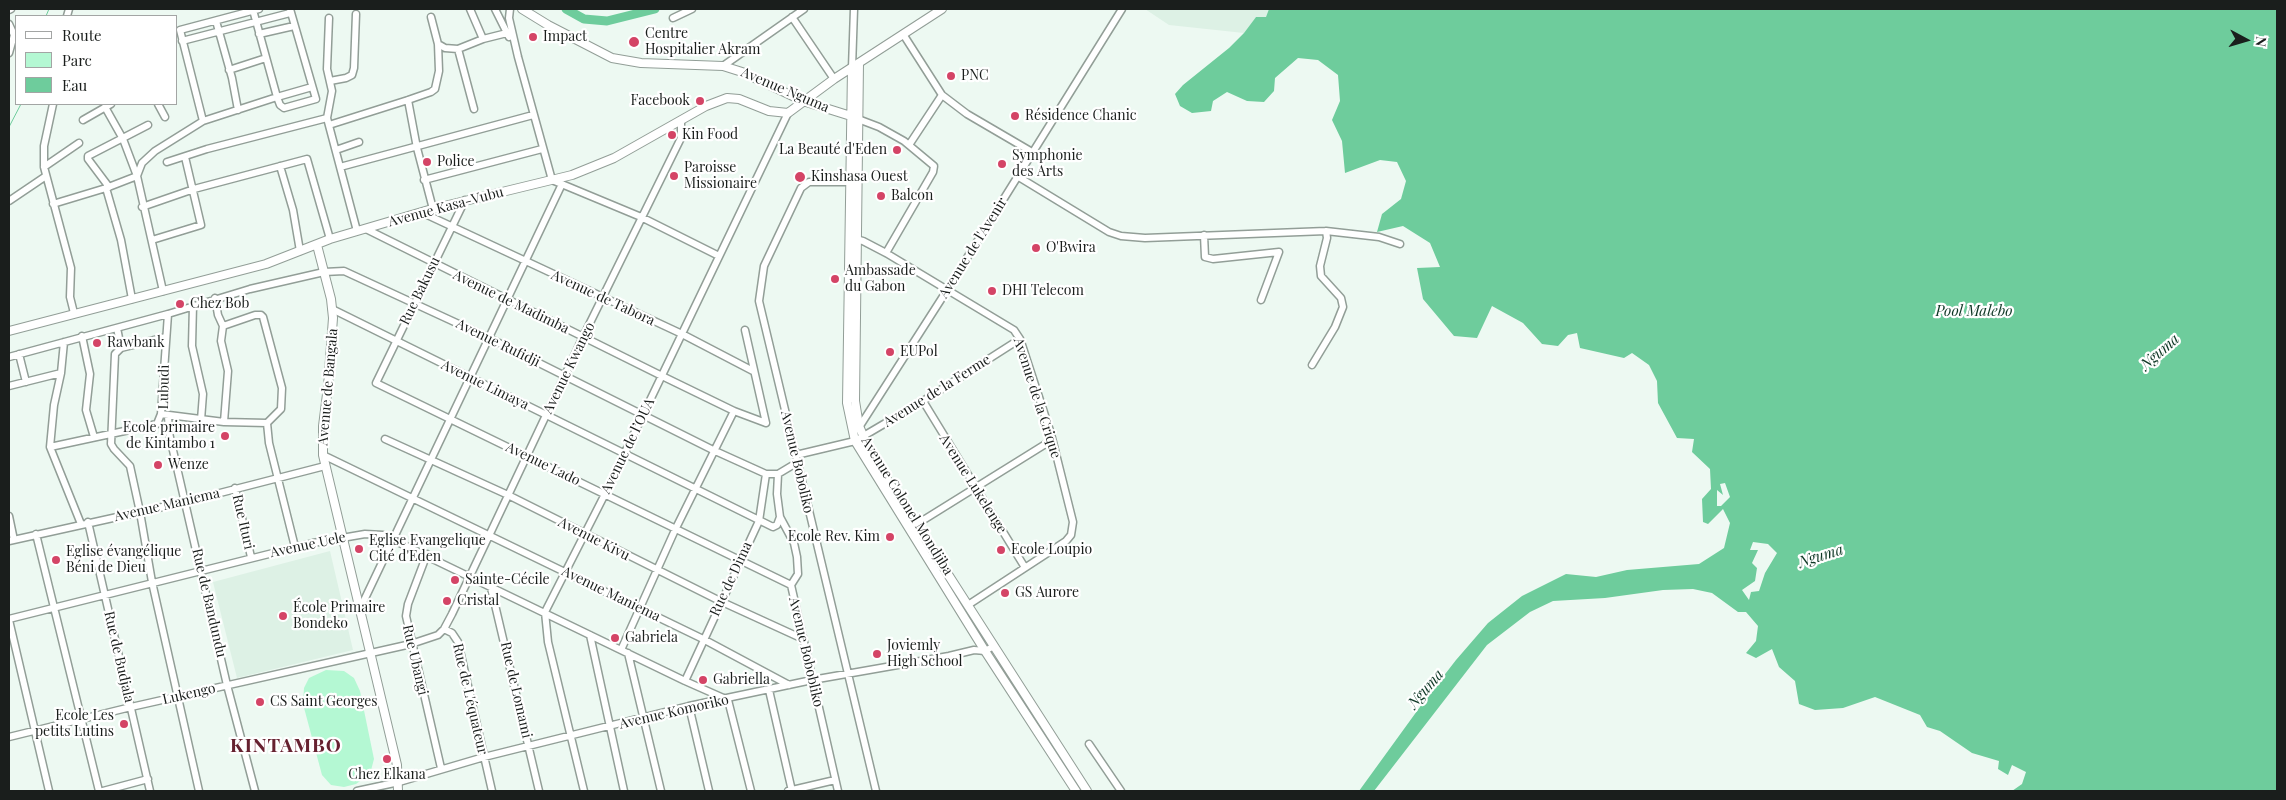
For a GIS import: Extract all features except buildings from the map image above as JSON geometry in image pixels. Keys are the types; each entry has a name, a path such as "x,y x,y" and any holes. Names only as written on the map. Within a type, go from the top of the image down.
{"main road":[{"name":"Avenue Nguma","path":"522,9 612,58 641,63 722,66 742,72 803,101 854,118"},
{"path":"788,113 834,79 942,9"},
{"name":"Avenue Colonel Mondjiba","path":"859,63 849,182 855,401 859,426 857,437 872,456 917,524 1087,791"},
{"name":"Avenue Colonel Mondjiba","path":"852,68 854,118 848,403 857,437 985,651 1076,791"},
{"name":"Avenue Kasa-Vubu","path":"9,331 266,264 330,239 465,200 552,180 600,165 706,106 733,97 769,111 788,113"},
{"name":"Avenue de Bangala","path":"317,245 332,309 328,386 323,426 323,455 341,537 397,765 398,791"}],"street":[{"path":"470,9 483,39"},
{"path":"495,9 518,58"},
{"path":"510,9 509,18 518,58 552,180 641,217 719,256"},
{"path":"673,18 692,9"},
{"path":"722,66 804,9"},
{"path":"852,68 854,9"},
{"name":"Avenue de l'Avenir","path":"859,426 947,291 1122,9"},
{"path":"182,41 218,30 256,21 290,11 316,99 284,108 280,105 259,34 256,21 256,10 180,30 182,41 203,121"},
{"path":"330,81 346,78 352,74 354,68 356,14"},
{"path":"329,125 408,100 435,89 438,70 438,44 431,17"},
{"path":"792,17 834,79"},
{"path":"329,18 327,69 332,91 327,118 357,231"},
{"path":"216,21 238,110"},
{"path":"9,24 14,35 9,53"},
{"path":"259,34 294,26"},
{"path":"438,44 445,48 458,49 483,39 507,33"},
{"path":"903,34 942,95 967,114 1032,152"},
{"path":"853,41 859,63"},
{"path":"458,49 474,109"},
{"path":"229,70 266,58"},
{"path":"137,176 139,166 150,155 203,121 312,87"},
{"path":"909,145 942,95"},
{"path":"408,100 424,180 433,209"},
{"path":"52,105 44,141 44,166 71,268 70,297 74,313"},
{"path":"159,105 165,117"},
{"path":"83,120 108,106 137,176 142,206 152,240 163,291"},
{"name":"Avenue de l’OUA","path":"545,612 624,455 788,113"},
{"path":"340,167 417,148 533,115"},
{"path":"167,162 208,148 327,118"},
{"path":"854,118 879,127 909,145 933,163 934,169 886,253"},
{"name":"Avenue Kwango","path":"452,614 468,576 681,138 681,121"},
{"path":"132,299 121,240 108,187 88,157 148,125"},
{"path":"336,150 360,142"},
{"path":"44,166 79,143"},
{"path":"424,180 542,149"},
{"path":"152,240 202,225 185,157"},
{"path":"142,206 194,189 303,159 309,160 330,239"},
{"path":"280,166 293,210 300,251"},
{"path":"9,201 46,176"},
{"path":"53,204 137,176"},
{"path":"1018,176 1108,232 1121,236 1145,238 1326,231 1380,237 1400,244"},
{"name":"Avenue Boboliko","path":"849,182 809,182 804,184 782,226 762,272 760,309 876,791"},
{"path":"359,611 562,184"},
{"name":"Rue Bakusu","path":"376,383 465,200"},
{"name":"Avenue de Tabora","path":"423,213 682,334 753,371"},
{"name":"Avenue de Madimba","path":"366,229 433,264 734,411 766,423 753,371"},
{"path":"1312,365 1335,327 1342,307 1341,298 1321,276 1320,266 1327,238 1326,231"},
{"path":"1204,235 1205,257 1213,259 1279,252 1262,300"},
{"name":"Avenue de la Crique","path":"852,238 886,253 1007,325 1014,330 1020,339 1052,440 1073,522 1072,531 1066,541 1024,566"},
{"name":"Avenue Rufidji","path":"9,357 168,314 215,298 324,272 350,272 489,338 714,450 766,474 778,474"},
{"path":"215,298 218,315 223,326 222,341 228,372 224,422"},
{"path":"193,305 192,346 203,394 201,420"},
{"name":"Avenue Limaya","path":"332,309 759,521 773,527 777,525 780,517"},
{"name":"Lubudi","path":"168,314 164,415 224,422 267,423"},
{"path":"223,326 255,315 263,317 282,394 281,410 267,423 269,443 295,547"},
{"path":"117,328 121,348"},
{"path":"745,330 753,371"},
{"path":"82,336 90,374 86,410 94,437"},
{"path":"166,337 121,348 115,354 112,447 129,463 140,512 152,582 199,791"},
{"name":"Avenue de la Ferme","path":"796,454 857,437 923,401 1020,339"},
{"path":"64,342 50,447 68,488 80,524"},
{"path":"19,354 26,382"},
{"path":"9,386 61,373"},
{"name":"Avenue Lado","path":"376,383 451,418 526,458 605,494 739,561 791,584"},
{"name":"Avenue Lukelenge","path":"923,401 974,488 1024,566"},
{"path":"621,650 675,530 734,411"},
{"path":"50,447 111,432 158,424 164,415"},
{"name":"Rue de Bandundu","path":"164,415 227,685 255,791"},
{"name":"Avenue Kivu","path":"385,439 508,495 720,601 803,640"},
{"path":"917,524 1052,440"},
{"name":"Avenue Maniema","path":"323,455 412,500 703,639 789,685"},
{"path":"778,474 798,462"},
{"name":"Avenue Maniema","path":"11,541 88,522 185,502 276,477 325,466"},
{"name":"Rue de Dima","path":"684,681 759,521 766,474"},
{"name":"Avenue Bobobliko","path":"778,474 777,494 780,517 794,543 799,569 796,580 791,584 838,791"},
{"name":"Rue Ituri","path":"235,488 251,557"},
{"path":"9,516 11,541"},
{"name":"Rue de Budjala","path":"88,522 150,791"},
{"name":"Avenue Uele","path":"9,619 251,557 341,537 371,533 394,539 427,554 491,588 545,612 684,681 728,700"},
{"path":"36,534 80,720 99,791"},
{"name":"Rue Ubangi","path":"427,554 406,611 410,644 441,768"},
{"path":"968,605 1024,566"},
{"name":"Rue de Lomami","path":"491,588 539,791"},
{"path":"545,612 548,642 584,791"},
{"name":"Rue de L'équateur","path":"452,614 444,629 452,632 458,642 492,791"},
{"path":"9,619 49,791"},
{"name":"Lukengo","path":"9,737 131,707 410,644 435,636 444,629"},
{"path":"590,635 608,727 624,791"},
{"name":"Avenue Komoriko","path":"357,791 399,782 484,756 689,706 728,700 812,680 974,650 985,651 994,646"},
{"path":"628,653 661,791"},
{"path":"769,690 790,791 835,780"},
{"path":"728,700 751,791"},
{"path":"689,706 709,791"},
{"path":"1089,744 1121,791"},
{"path":"104,791 148,779"}],"shaded area":[{"path":"1145,9 1269,9 1266,17 1256,17 1244,33 1169,25"},
{"name":"École Primaire Bondeko","path":"330,551 353,650 237,678 213,582"}],"green space":[{"path":"326,670 344,671 354,678 360,691 374,759 370,774 356,784 344,787 331,785 322,775 303,704 304,688 309,678"}],"water":[{"name":"Pool Malebo","path":"1269,9 2277,9 2277,791 2012,791 2022,784 2026,772 2012,765 2008,775 1998,769 1999,761 1972,753 1940,731 1927,727 1920,715 1875,697 1843,708 1815,710 1799,704 1795,681 1779,667 1772,649 1756,658 1746,653 1756,641 1758,626 1746,612 1738,612 1712,593 1693,589 1663,590 1605,598 1553,601 1530,612 1487,645 1374,791 1359,791 1456,660 1488,623 1522,596 1566,574 1596,577 1627,570 1699,564 1724,548 1730,523 1723,509 1708,524 1703,522 1702,499 1711,489 1710,469 1692,452 1694,439 1677,438 1658,403 1657,381 1649,365 1632,353 1624,358 1580,348 1577,333 1568,335 1558,346 1542,344 1523,323 1492,306 1477,338 1454,336 1423,299 1417,268 1440,267 1430,243 1403,226 1377,232 1382,214 1401,199 1406,181 1397,162 1380,160 1345,173 1342,141 1332,120 1340,101 1338,75 1318,60 1298,58 1275,78 1274,91 1264,102 1247,101 1227,92 1213,101 1211,111 1192,113 1180,106 1175,94 1183,85 1229,48 1256,17 1266,17","holes":["1725,483 1730,497 1721,506 1717,506 1717,490 1723,495 1720,484","1753,542 1768,544 1777,553 1765,573 1759,591 1751,592 1749,600 1742,590 1755,581 1757,568 1752,563 1758,550 1750,550"]}],"waterway":[{"path":"46,15 49,9"},
{"path":"566,9 584,19 607,21 655,9"},
{"path":"9,127 20,105"}],"place":[{"name":"Impact","path":"533,37"},
{"name":"Centre Hospitalier Akram","path":"634,42"},
{"name":"PNC","path":"951,76"},
{"name":"Facebook","path":"700,101"},
{"name":"Résidence Chanic","path":"1015,116"},
{"name":"Kin Food","path":"672,135"},
{"name":"La Beauté d'Eden","path":"897,150"},
{"name":"Police","path":"427,162"},
{"name":"Symphonie des Arts","path":"1002,164"},
{"name":"Paroisse Missionaire","path":"674,176"},
{"name":"Kinshasa Ouest","path":"800,177"},
{"name":"Balcon","path":"881,196"},
{"name":"O'Bwira","path":"1036,248"},
{"name":"Ambassade du Gabon","path":"835,279"},
{"name":"DHI Telecom","path":"992,291"},
{"name":"Chez Bob","path":"180,304"},
{"name":"Rawbank","path":"97,343"},
{"name":"EUPol","path":"890,352"},
{"name":"Ecole primaire de Kintambo 1","path":"225,436"},
{"name":"Wenze","path":"158,465"},
{"name":"Ecole Rev. Kim","path":"890,537"},
{"name":"Eglise Evangelique Cité d'Eden","path":"359,549"},
{"name":"Ecole Loupio","path":"1001,550"},
{"name":"Eglise évangélique Béni de Dieu","path":"56,560"},
{"name":"Sainte-Cécile","path":"455,580"},
{"name":"GS Aurore","path":"1005,593"},
{"name":"Cristal","path":"447,601"},
{"name":"École Primaire Bondeko","path":"283,616"},
{"name":"Gabriela","path":"615,638"},
{"name":"Joviemly High School","path":"877,654"},
{"name":"Gabriella","path":"703,680"},
{"name":"CS Saint Georges","path":"260,702"},
{"name":"Ecole Les petits Lutins","path":"124,724"},
{"name":"Chez Elkana","path":"387,759"}],"district":[{"name":"KINTAMBO","path":"286,746"}],"water label":[{"name":"Nguma","path":"2160,352"},
{"name":"Nguma","path":"1821,556"},
{"name":"Nguma","path":"1426,689"}]}
